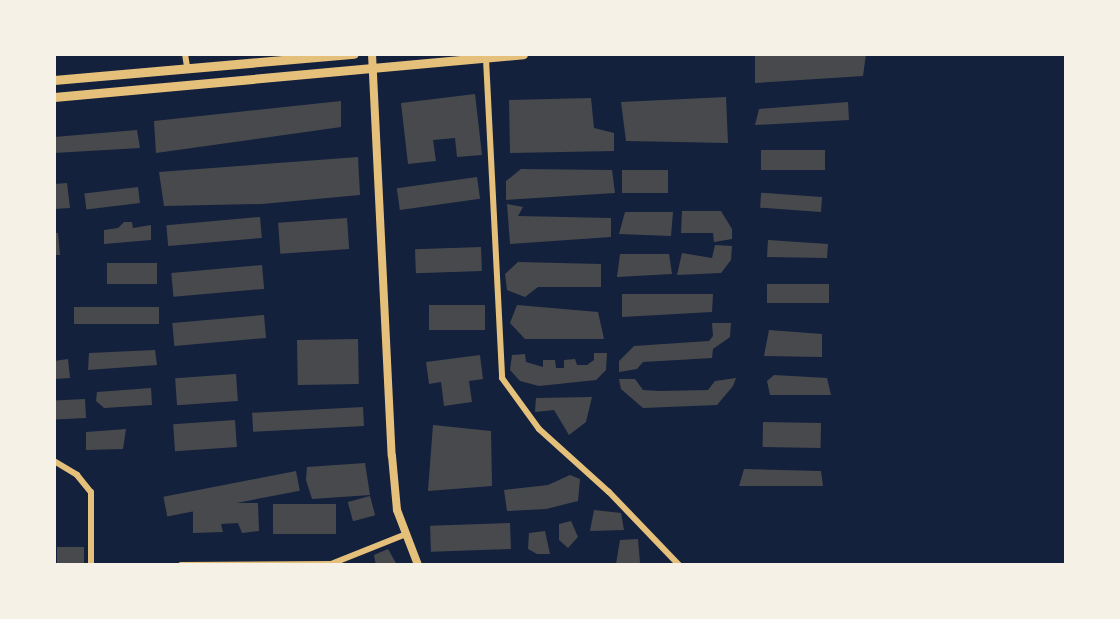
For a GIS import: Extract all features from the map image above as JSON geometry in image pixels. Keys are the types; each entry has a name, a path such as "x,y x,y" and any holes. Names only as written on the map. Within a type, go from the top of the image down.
{"main road":[{"path":"54,80 354,54"},
{"path":"54,97 523,54"}],"street":[{"path":"185,54 186,67"},
{"path":"372,54 392,456 397,510 418,565"},
{"path":"486,59 502,378 539,429 609,492 679,565"},
{"path":"54,461 77,475 91,492 91,565"},
{"path":"182,565 331,564 406,534"}],"building":[{"path":"755,54 866,54 863,76 755,83"},
{"path":"475,94 482,155 457,157 455,138 433,140 436,161 408,164 401,103"},
{"path":"726,97 728,143 626,141 621,102"},
{"path":"591,98 594,128 614,133 614,151 510,153 509,100"},
{"path":"341,101 341,127 156,153 154,121"},
{"path":"848,102 849,120 755,125 759,109"},
{"path":"137,130 140,148 54,153 54,137"},
{"path":"761,150 825,150 825,170 761,170"},
{"path":"358,157 360,195 262,204 164,206 159,172"},
{"path":"521,169 612,170 615,193 506,200 506,181"},
{"path":"622,170 668,170 668,193 622,193"},
{"path":"477,177 480,199 400,210 397,188"},
{"path":"67,183 70,208 54,209 54,184"},
{"path":"138,187 140,203 86,209 84,194"},
{"path":"761,193 822,197 821,212 760,208"},
{"path":"507,204 523,207 518,216 611,218 611,237 510,244"},
{"path":"682,211 721,211 732,229 732,239 714,242 713,233 681,233"},
{"path":"625,212 673,212 671,236 619,234"},
{"path":"260,217 262,238 168,246 166,225"},
{"path":"347,218 349,249 280,254 278,223"},
{"path":"124,222 132,222 133,228 151,225 151,240 104,244 104,230 118,228"},
{"path":"54,233 58,233 60,255 54,255"},
{"path":"768,240 828,244 827,258 767,257"},
{"path":"715,245 732,246 731,260 721,273 677,275 682,253 712,258"},
{"path":"481,247 482,271 416,273 415,249"},
{"path":"620,254 669,254 672,274 617,277"},
{"path":"518,262 601,264 601,287 538,287 525,297 507,290 505,274"},
{"path":"107,263 157,263 157,284 107,284"},
{"path":"262,265 264,289 173,297 171,273"},
{"path":"767,284 829,284 829,303 767,303"},
{"path":"622,294 713,294 712,312 622,317"},
{"path":"429,305 485,305 485,330 429,330"},
{"path":"517,305 598,312 604,339 525,339 510,323"},
{"path":"74,307 159,307 159,324 74,324"},
{"path":"264,315 266,338 174,346 172,323"},
{"path":"712,323 731,323 730,337 713,349 712,358 643,362 637,369 619,372 619,361 634,346 709,341 713,336"},
{"path":"769,330 822,334 822,357 764,356"},
{"path":"358,339 359,384 298,385 297,340"},
{"path":"155,350 157,365 88,370 89,353"},
{"path":"594,353 607,353 606,370 596,380 539,386 520,381 510,370 512,355 525,354 526,362 543,367 543,360 555,360 556,368 564,368 564,360 575,359 577,365 587,365 594,360"},
{"path":"480,355 483,379 469,381 472,402 444,406 441,382 429,384 426,362"},
{"path":"68,359 70,378 54,379 54,361"},
{"path":"236,374 238,401 177,405 175,378"},
{"path":"774,375 827,378 831,395 770,395 767,381"},
{"path":"736,378 733,386 717,405 643,408 621,389 619,379 635,379 643,390 660,391 708,390 715,381"},
{"path":"151,388 152,405 104,408 96,401 97,392"},
{"path":"592,397 586,422 569,435 554,410 535,412 536,398"},
{"path":"85,399 86,418 55,420 54,401"},
{"path":"363,407 364,426 253,432 252,413"},
{"path":"235,420 237,447 175,451 173,424"},
{"path":"763,422 821,423 821,448 763,447"},
{"path":"433,425 491,431 492,486 428,491"},
{"path":"126,429 123,449 86,450 86,432"},
{"path":"365,463 370,495 312,499 306,480 307,467"},
{"path":"744,469 821,471 823,486 739,486"},
{"path":"296,471 300,491 167,516 163,497"},
{"path":"570,475 580,479 578,501 546,509 507,511 504,490 548,485"},
{"path":"370,496 375,515 353,521 348,502"},
{"path":"193,503 258,503 259,531 242,533 238,523 221,524 223,532 193,533"},
{"path":"273,504 336,504 336,534 273,534"},
{"path":"594,510 621,513 624,530 590,531"},
{"path":"571,521 578,537 568,548 559,540 559,524"},
{"path":"510,523 511,549 431,552 430,526"},
{"path":"545,531 550,554 537,554 528,549 529,533"},
{"path":"638,539 640,563 616,564 620,540"},
{"path":"57,547 84,547 84,565 57,565"},
{"path":"388,549 397,565 376,565 374,555"}]}
